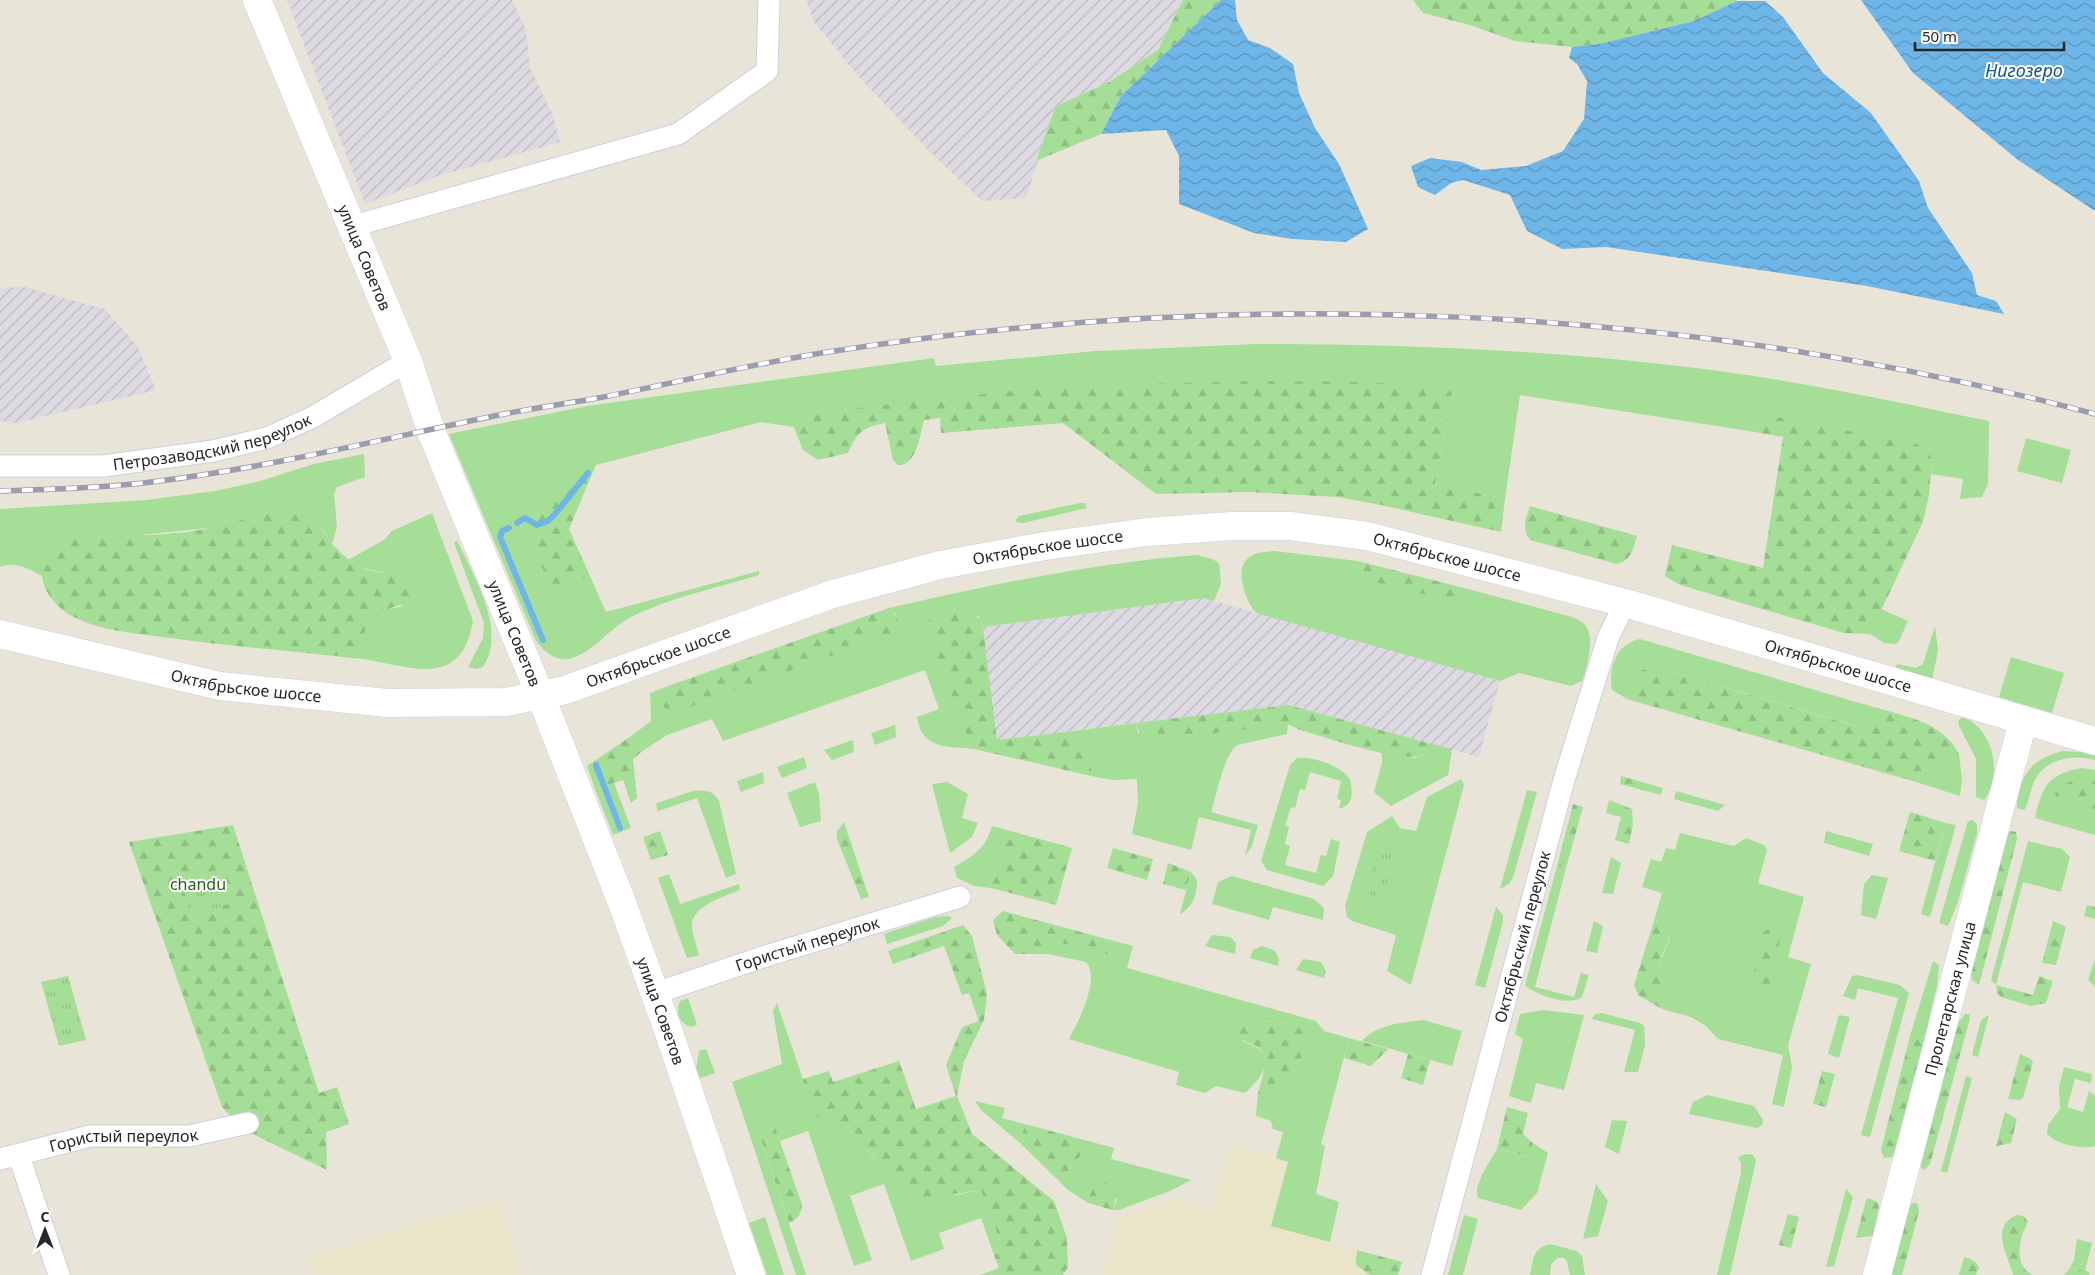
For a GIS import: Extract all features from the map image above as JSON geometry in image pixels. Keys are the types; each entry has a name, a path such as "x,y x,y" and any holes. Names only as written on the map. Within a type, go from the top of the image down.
{"street":[{"name":"улица Советов","path":"257,0 350,227 408,361 431,431 541,697 656,993 751,1275"},
{"path":"350,227 678,134 768,71 770,0"},
{"name":"Петрозаводский переулок","path":"0,466 103,466 212,451 267,438 313,417 408,361"},
{"name":"Октябрьское шоссе","path":"0,634 220,686 387,703 498,703 541,697 622,671 803,604 900,575 968,559 1044,546 1170,530 1261,525 1344,532 1421,548 1625,603 2095,741"},
{"name":"Октябрьский переулок","path":"1432,1275 1564,780 1608,638 1625,603"},
{"name":"Пролетарская улица","path":"1877,1275 2023,720"},
{"name":"Гористый переулок","path":"656,993 761,957 960,897"},
{"name":"Гористый переулок","path":"9,1157 90,1136 189,1136 248,1123"},
{"path":"9,1157 59,1275"}],"shaded area":[{"path":"287,0 512,0 526,30 530,68 552,113 560,142 438,176 365,204"},
{"path":"806,0 1183,0 1158,50 1109,82 1056,106 1026,198 982,201 927,149 860,78 814,22"},
{"path":"24,287 105,309 138,347 156,390 16,423 0,421 0,288"},
{"path":"1203,598 1500,681 1479,757 1288,705 997,740 983,627"},
{"path":"1230,1145 1289,1161 1271,1226 1402,1262 1398,1275 1104,1275 1117,1220 1132,1211 1172,1200 1212,1212"},
{"path":"499,1200 521,1275 315,1275 310,1256"}],"green space":[{"path":"1183,0 1221,0 1121,96 1101,134 1036,161 1056,106 1109,82 1158,50"},
{"path":"1413,0 1737,1 1694,21 1599,44 1572,47 1515,41 1470,25 1423,13"},
{"path":"1256,344 1366,345 1531,352 1696,368 1843,392 1989,421 1988,484 1982,497 1960,499 1963,479 1931,474 1932,458 1757,422 1755,432 1520,395 1505,499 1435,484 1452,393 821,412 794,427 761,422 596,465 590,479 574,480 534,539 549,580 566,585 590,576 606,612 759,571 759,575 678,598 646,610 623,622 585,652 568,659 563,659 554,657 536,641 449,434 587,406 934,358 936,366 1096,351"},
{"path":"1258,381 1367,382 1446,387 1452,393 1435,484 1505,499 1501,532 1338,497 1250,492 1156,494 1063,423 941,433 940,418 924,420 914,455 904,464 898,465 893,460 885,423 870,427 861,432 848,453 818,460 803,450 794,427 820,412 1013,391 1133,384"},
{"path":"1764,417 1776,417 1917,444 1928,452 1932,459 1929,495 1923,522 1870,634 1844,633 1680,585 1665,576 1672,545 1763,568 1783,437 1755,432 1757,422"},
{"path":"2026,438 2071,450 2062,483 2017,471"},
{"path":"364,454 365,477 337,487 334,494 337,527 332,544 321,528 275,512 219,527 140,535 44,561 42,576 16,565 0,567 0,509 146,500 215,491 260,481 314,464"},
{"path":"590,479 569,529 590,576 566,585 555,586 541,566 535,549 535,524 547,507 570,482"},
{"path":"1085,503 1087,508 1023,523 1016,522 1019,516"},
{"path":"1530,506 1637,536 1633,550 1626,560 1617,564 1530,540 1525,527"},
{"path":"275,512 297,514 314,521 336,548 360,567 393,574 406,579 414,587 414,601 380,613 373,619 359,644 354,649 335,656 183,640 103,627 80,620 64,611 54,602 43,583 42,569 47,555 66,538 83,534 144,535 187,532"},
{"path":"432,513 473,621 467,642 459,656 448,664 435,668 420,669 365,659 335,656 346,653 359,643 375,616 384,610 402,606 403,577 362,568 348,560 384,540 392,531"},
{"path":"457,540 479,586 490,620 492,637 490,653 483,667 477,669 468,667 483,638 484,623 454,543"},
{"path":"1274,551 1358,561 1354,566 1470,597 1468,589 1574,618 1586,626 1590,638 1588,661 1582,681 1571,686 1519,673 1500,681 1256,613 1249,602 1243,586 1242,571 1244,564 1251,556"},
{"path":"1197,555 1219,563 1221,584 1214,601 1203,598 983,627 978,616 926,621 968,740 974,749 937,744 924,736 917,717 939,709 925,670 723,741 712,719 667,735 644,750 634,734 651,721 650,693 668,686 663,697 897,615 889,608 1003,583 1080,569"},
{"path":"1358,561 1468,589 1470,597 1466,603 1459,603 1354,577 1354,566"},
{"path":"889,608 897,619 896,632 671,714 664,707 663,697 668,686"},
{"path":"1881,609 1908,621 1896,644 1884,643 1870,634"},
{"path":"955,611 973,613 983,627 997,740 1074,731 1087,752 1091,776 974,749 968,740 925,622"},
{"path":"1935,626 1938,651 1932,680 1895,669 1897,664 1916,668 1923,664"},
{"path":"1640,639 1877,708 1865,723 1857,726 1654,667 1647,668 1638,673 1632,681 1627,699 1612,690 1611,673 1616,658 1625,646"},
{"path":"2011,657 2064,673 2052,713 1999,697"},
{"path":"1654,667 1856,726 1865,723 1877,708 1913,718 1944,735 1959,754 1928,765 1923,769 1916,782 1627,699 1632,681 1638,673 1647,668"},
{"path":"1288,705 1428,743 1423,755 1413,757 1399,756 1345,743 1300,730 1288,724 1153,741 1141,738 1136,723"},
{"path":"1962,717 1973,722 1981,731 1988,741 1992,753 1994,765 1993,778 1990,790 1984,800 1976,797 1976,759 1959,726 1958,721"},
{"path":"1136,723 1138,733 1153,741 1288,723 1287,734 1237,745 1228,758 1221,776 1211,812 1258,825 1252,846 1245,856 1251,830 1199,817 1191,850 1132,834 1138,803 1137,779 1112,780 1091,776 1087,752 1074,731"},
{"path":"895,725 896,737 875,745 871,733"},
{"path":"634,734 644,750 633,759 637,798 631,803 623,780 595,789 587,766"},
{"path":"853,740 854,752 832,760 824,750"},
{"path":"1428,743 1452,749 1448,775 1391,806 1374,792 1382,763 1382,752 1415,758 1423,755"},
{"path":"2062,751 2085,752 2095,755 2095,760 2079,757 2062,759 2047,766 2034,781 2024,810 2017,808 2020,788 2030,768 2047,756"},
{"path":"1959,754 1962,780 1960,796 1916,782 1923,769 1928,765"},
{"path":"804,757 807,768 782,778 777,767"},
{"path":"1297,758 1318,760 1326,763 1346,774 1350,779 1352,793 1350,801 1339,809 1341,800 1337,799 1341,781 1310,772 1305,790 1300,789 1295,808 1291,807 1285,826 1289,827 1285,844 1290,846 1285,865 1316,873 1321,855 1326,856 1331,839 1340,842 1333,876 1323,886 1267,870 1261,861 1290,765"},
{"path":"2082,768 2095,770 2095,835 2035,818 2040,798 2048,784 2061,774"},
{"path":"763,772 764,783 741,792 737,781"},
{"path":"1621,776 1663,788 1661,795 1620,784"},
{"path":"1461,779 1464,785 1411,985 1387,971 1396,935 1352,921 1347,917 1345,906 1367,832 1392,816 1400,828 1416,831 1427,797"},
{"path":"2086,779 2095,781 2095,809 2057,800 2055,793 2062,786 2072,781"},
{"path":"815,782 819,794 821,821 800,827 787,793"},
{"path":"947,782 968,794 962,818 978,823 972,837 950,853 932,784"},
{"path":"614,783 631,828 613,835 595,789"},
{"path":"1527,790 1537,792 1513,878 1509,884 1500,889"},
{"path":"693,791 708,792 719,801 736,874 726,878 697,798 658,811 656,804"},
{"path":"1676,791 1725,805 1718,811 1674,799"},
{"path":"1609,800 1632,809 1633,825 1629,844 1615,840 1621,817 1606,813"},
{"path":"1573,804 1583,807 1566,868 1557,866"},
{"path":"1910,812 1946,823 1935,861 1899,851"},
{"path":"1973,820 1977,825 1977,833 1958,902 1948,926 1939,923 1967,824 1968,821"},
{"path":"844,822 869,897 861,899 837,839 837,831"},
{"path":"1946,823 1956,825 1930,917 1921,914"},
{"name":"chandu","path":"233,825 319,1093 337,1087 349,1124 326,1132 327,1170 244,1130 222,1107 129,842"},
{"path":"992,826 1007,830 991,888 974,886 957,878 954,867 978,851 986,841"},
{"path":"1007,830 1072,848 1056,905 991,888"},
{"path":"660,831 668,855 651,860 643,837"},
{"path":"1826,831 1873,844 1869,856 1824,843"},
{"path":"2011,831 2016,832 2017,839 1979,985 1972,980 1971,974 2008,834"},
{"path":"1680,833 1734,846 1746,838 1764,845 1767,850 1758,883 1804,897 1788,957 1811,964 1788,1045 1792,1067 1784,1107 1772,1104 1783,1055 1718,1039 1706,1026 1691,1017 1662,1009 1668,993 1659,980 1658,969 1669,941 1670,923 1661,919 1654,921 1662,893 1642,887 1651,859 1661,862 1666,848 1675,850"},
{"path":"1381,840 1398,845 1382,898 1365,893"},
{"path":"2028,841 2062,849 2070,857 2061,892 2023,882 1996,985 1991,980"},
{"path":"1113,848 1153,859 1147,880 1107,868"},
{"path":"1611,857 1621,863 1613,894 1602,893"},
{"path":"1168,863 1191,872 1186,890 1163,884"},
{"path":"1557,866 1566,868 1535,987 1574,997 1581,973 1589,975 1582,997 1569,1001 1544,996 1525,985"},
{"path":"217,870 228,904 191,915 181,881"},
{"path":"1191,872 1197,880 1195,896 1188,908 1180,914"},
{"path":"669,874 680,904 739,884 740,890 705,906 694,917 692,931 699,955 687,958 658,878"},
{"path":"1872,875 1888,878 1876,919 1861,915 1864,884"},
{"path":"1232,876 1314,899 1324,908 1323,920 1273,907 1269,920 1212,904 1218,882"},
{"path":"2087,905 2095,907 2095,919 2084,916"},
{"path":"1496,907 1503,915 1503,922 1485,988 1475,985"},
{"path":"1003,911 1114,941 1110,955 1052,941 1048,954 1015,954 997,935 993,920"},
{"path":"949,916 952,918 943,926 887,944 884,934 935,917"},
{"path":"1661,919 1670,923 1672,928 1658,969 1662,985 1668,993 1662,1009 1638,995 1634,985 1654,921"},
{"path":"1594,921 1603,926 1597,953 1586,951"},
{"path":"2053,921 2066,927 2056,965 2042,963"},
{"path":"963,925 972,936 987,994 984,1020 964,1061 957,1096 972,1134 1054,1201 1067,1238 1068,1267 1063,1275 980,1275 999,1268 994,1255 1004,1251 981,1190 924,1197 909,1194 897,1185 860,1144 814,1114 805,1099 803,1079 829,1071 833,1082 899,1061 916,1109 956,1096 946,1065 962,1027 979,1021 969,993 962,995 944,946 893,964 888,951"},
{"path":"1773,927 1778,930 1780,937 1773,982 1770,988 1763,990 1756,986 1754,972 1763,932"},
{"path":"1212,935 1230,937 1236,943 1235,954 1205,946"},
{"path":"1052,941 1110,955 1114,941 1133,946 1127,968 1316,1021 1324,1031 1349,1038 1321,1144 1325,1146 1316,1194 1339,1202 1330,1242 1271,1226 1288,1162 1276,1158 1283,1132 1273,1129 1271,1121 1256,1116 1258,1094 1279,1098 1303,1054 1306,1044 1289,1023 1248,1020 1237,1022 1242,1041 1254,1046 1265,1057 1263,1071 1245,1093 1216,1086 1205,1093 1176,1085 1179,1072 1069,1039 1078,1022 1090,989 1090,969 1086,962 1048,954"},
{"path":"1262,946 1275,951 1279,959 1278,966 1250,958 1253,950"},
{"path":"1303,959 1321,962 1326,971 1324,978 1296,970"},
{"path":"2095,959 2095,987 2088,980"},
{"path":"1933,961 1939,965 1937,985 1924,1040 1910,1036"},
{"path":"1857,975 1900,985 1909,993 1870,1137 1861,1135 1898,998 1858,988 1855,1000 1843,996 1852,976"},
{"path":"68,976 86,1040 59,1046 41,982"},
{"path":"2039,976 2053,981 2046,1003 2031,1006 2001,997 1997,993 1996,985 2033,995"},
{"path":"688,998 697,1025 691,1027 681,1020 678,1013 680,1001"},
{"path":"777,1003 803,1079 805,1098 867,1150 894,1182 909,1194 955,1195 981,1190 1004,1251 994,1255 981,1218 939,1233 944,1249 911,1261 884,1184 850,1196 872,1260 854,1266 808,1131 780,1141 775,1127 758,1130 806,1275 796,1275 732,1082 782,1064 773,1011"},
{"path":"1543,1010 1584,1015 1564,1090 1536,1083 1531,1103 1509,1096 1523,1039 1515,1034 1520,1014"},
{"path":"1602,1013 1640,1023 1644,1026 1645,1045 1638,1072 1624,1072 1635,1030 1592,1019 1595,1014"},
{"path":"1965,1014 1970,1014 1969,1022 1930,1164 1924,1170 1921,1168 1921,1159 1957,1024"},
{"path":"1839,1015 1850,1017 1839,1058 1828,1054"},
{"path":"1989,1015 1978,1057 1972,1055 1981,1020"},
{"path":"1248,1020 1289,1023 1302,1030 1306,1044 1303,1054 1279,1098 1258,1094 1264,1067 1263,1054 1254,1045 1232,1035 1230,1028 1237,1022"},
{"path":"1423,1020 1462,1031 1452,1066 1362,1041 1368,1035 1382,1028 1398,1023"},
{"path":"1910,1036 1924,1040 1894,1153 1892,1157 1884,1158 1881,1150"},
{"path":"1349,1038 1388,1049 1371,1066 1344,1058"},
{"path":"706,1049 715,1073 698,1079 696,1069 699,1051"},
{"path":"1408,1054 1430,1060 1423,1085 1401,1078"},
{"path":"2020,1054 2031,1059 2033,1063 2023,1098 2020,1100 2008,1099"},
{"path":"2064,1067 2092,1074 2091,1083 2075,1079 2067,1107 2083,1112 2089,1091 2095,1096 2095,1146 2069,1145 2056,1141 2047,1133 2048,1125 2060,1109 2059,1087"},
{"path":"1822,1071 1835,1074 1826,1107 1813,1104"},
{"path":"1966,1076 1972,1078 1947,1173 1941,1171"},
{"path":"1708,1095 1754,1106 1763,1120 1762,1125 1757,1128 1689,1114 1693,1102"},
{"path":"975,1101 1005,1108 1002,1118 1025,1124 1020,1143 981,1110"},
{"path":"1507,1107 1528,1113 1523,1134 1533,1143 1530,1157 1497,1149"},
{"path":"2005,1112 2017,1119 2011,1143 1996,1146"},
{"path":"768,1119 775,1127 802,1205 798,1216 789,1223 758,1130"},
{"path":"1612,1120 1627,1121 1619,1154 1605,1147"},
{"path":"1025,1124 1092,1142 1059,1181 1020,1143"},
{"path":"1092,1142 1114,1148 1111,1159 1191,1180 1170,1191 1119,1210 1113,1210 1117,1199 1091,1190 1088,1203 1068,1190 1059,1181"},
{"path":"1533,1143 1548,1153 1537,1193 1521,1210 1478,1198 1477,1192 1480,1180 1497,1149 1529,1157"},
{"path":"1746,1154 1753,1155 1756,1161 1730,1275 1717,1275 1741,1173 1741,1164 1738,1157"},
{"path":"1105,1183 1114,1186 1117,1191 1113,1210 1088,1203 1093,1189 1097,1185"},
{"path":"1596,1184 1608,1201 1598,1236 1583,1239"},
{"path":"1846,1189 1853,1197 1834,1266 1826,1267"},
{"path":"1869,1198 1877,1202 1879,1206 1873,1236 1856,1238 1866,1200"},
{"path":"1912,1203 1917,1203 1919,1211 1902,1275 1891,1275 1908,1208"},
{"path":"1788,1214 1799,1217 1791,1248 1779,1245"},
{"path":"1464,1215 1478,1219 1463,1275 1448,1275"},
{"path":"2017,1215 2024,1216 2028,1222 2020,1243 2020,1257 2026,1270 2032,1275 2013,1275 2003,1242 2004,1226"},
{"path":"765,1217 784,1275 767,1275 749,1223"},
{"path":"2077,1239 2092,1243 2085,1271 2070,1268 2074,1260"},
{"path":"1550,1244 1577,1251 1582,1256 1585,1275 1570,1275 1564,1258 1557,1258 1551,1265 1550,1275 1530,1275 1535,1255 1544,1246"},
{"path":"1357,1250 1402,1262 1398,1275 1370,1275 1356,1265"},
{"path":"1964,1257 1973,1260 1979,1267 1976,1275 1959,1275"},
{"path":"2070,1268 2090,1272 2089,1275 2064,1275"}],"water":[{"path":"1221,0 1235,0 1237,20 1248,40 1270,48 1293,64 1299,93 1315,128 1339,164 1368,229 1346,242 1292,239 1254,233 1179,204 1179,156 1166,130 1101,134 1121,96"},
{"name":"Нигозеро","path":"1861,0 2095,0 2095,211 2018,160 1913,73"},
{"path":"1737,1 1765,1 1783,17 1823,73 1871,113 1919,181 1928,208 1972,273 1977,295 1996,301 2004,314 1867,286 1606,247 1562,249 1527,231 1510,195 1463,180 1451,183 1435,195 1418,187 1411,166 1430,158 1462,162 1481,170 1526,166 1563,151 1584,119 1587,81 1577,64 1569,58 1572,47 1599,44 1694,21"}],"waterway":[{"path":"517,523 525,518 537,525 548,521 588,473"},
{"path":"509,528 502,531 500,537 543,640"},
{"path":"596,765 620,828"}],"railway":[{"path":"0,491 120,485 243,468 494,416 598,398 828,352 986,331 1145,319 1305,314 1465,317 1624,329 1783,349 1940,377 2095,414"}]}
